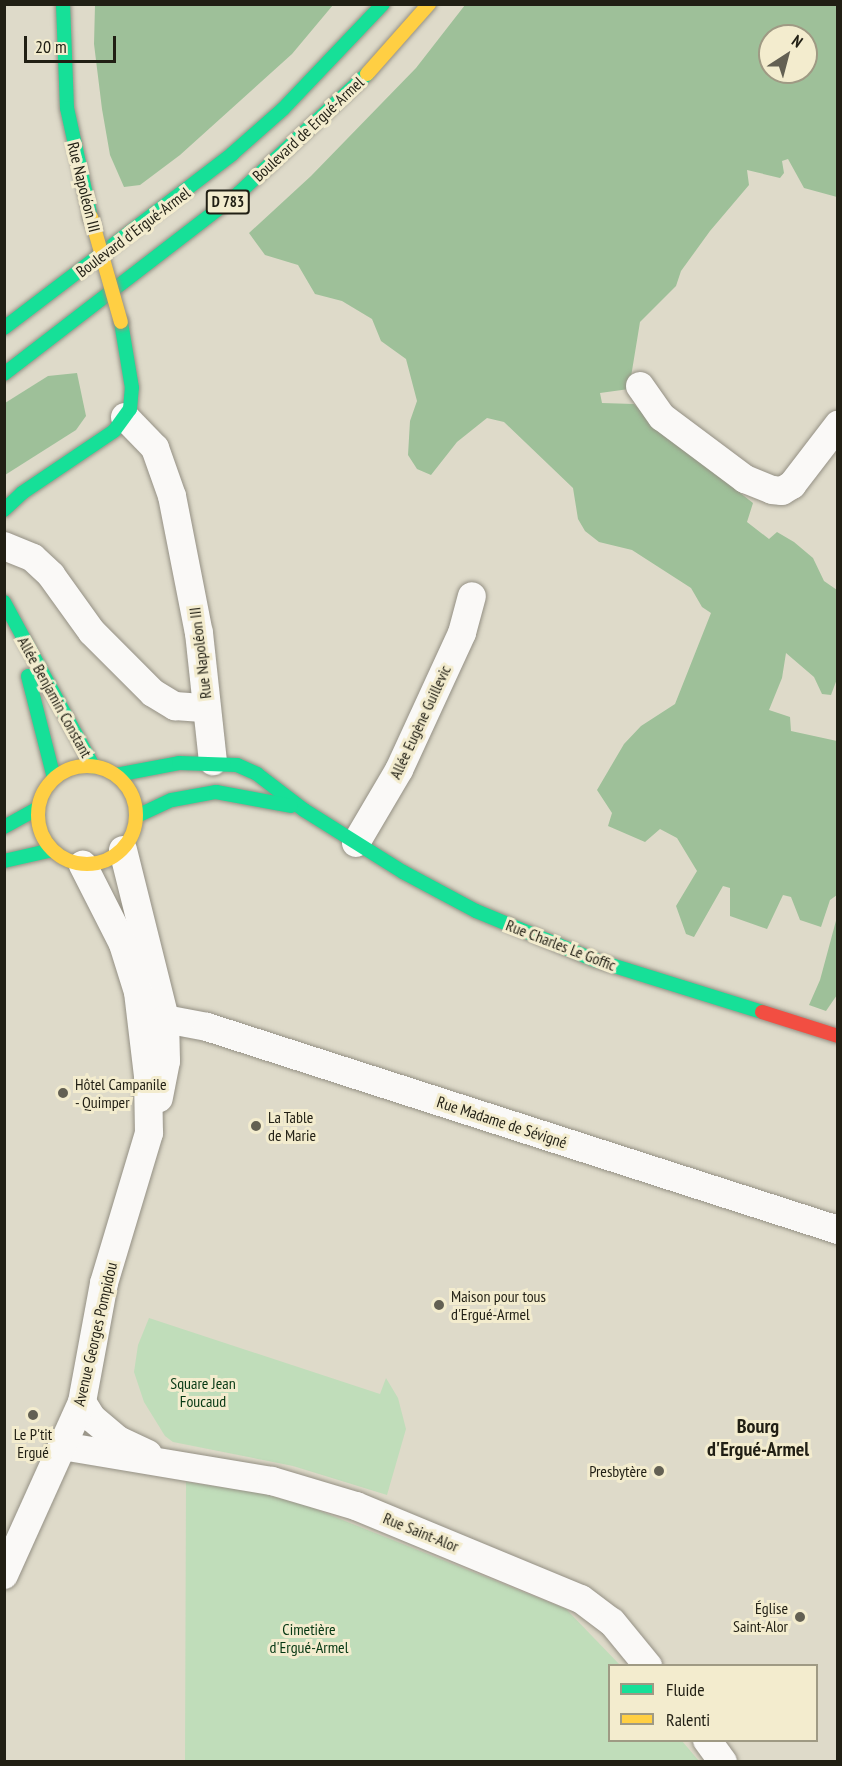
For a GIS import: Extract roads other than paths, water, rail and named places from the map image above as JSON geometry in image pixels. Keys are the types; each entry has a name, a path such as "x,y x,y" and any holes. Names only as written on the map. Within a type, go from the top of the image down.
{"street":[{"name":"Rue Napoléon III","path":"63,4 67,108 130,365 133,396 125,417 155,448 163,464 199,633 213,761"},
{"name":"Boulevard d'Ergué-Armel","path":"4,328 136,231 232,154 283,109 383,4"},
{"name":"Boulevard de Ergué-Armel","path":"4,374 253,180 358,84 429,4"},
{"path":"640,386 662,417 745,479 772,490 782,491 792,485 837,425"},
{"path":"4,510 22,493 108,436 125,417"},
{"path":"4,546 41,565 92,632 153,693 175,706 206,708"},
{"name":"Allée Eugène Guillevic","path":"356,843 399,770 462,633 472,596"},
{"name":"Allée Benjamin Constant","path":"4,602 16,628 93,766"},
{"name":"Allée Benjamin Constant","path":"16,628 54,778"},
{"name":"Rue Charles Le Goffic","path":"116,775 213,761 237,765 257,774 304,810 438,892 538,938 632,973 837,1036"},
{"path":"93,766 116,775 134,801 137,816 135,830 123,850 100,863 83,865 52,850 38,824 38,808 54,778 66,770 93,766"},
{"name":"Rue Charles Le Goffic","path":"137,816 172,800 216,792 262,798 304,810"},
{"path":"4,827 38,808"},
{"path":"4,861 52,850"},
{"name":"Avenue Georges Pompidou","path":"4,1575 82,1402 105,1283 146,1149 150,1120 165,1071 154,1025 123,850"},
{"path":"83,865 123,944 138,992 154,1025"},
{"name":"Rue Madame de Sévigné","path":"154,1025 207,1027 837,1230"},
{"name":"Rue Saint-Alor","path":"82,1402 92,1418 118,1440 163,1462"},
{"name":"Rue Saint-Alor","path":"62,1446 163,1462 322,1494 551,1585 604,1614 647,1664"},
{"path":"709,1742 723,1761"}],"place":[{"name":"Hôtel Campanile - Quimper","path":"63,1093"},
{"name":"La Table de Marie","path":"256,1126"},
{"name":"Maison pour tous d'Ergué-Armel","path":"439,1305"},
{"name":"Le P'tit Ergué","path":"33,1415"},
{"name":"Presbytère","path":"659,1471"},
{"name":"Église Saint-Alor","path":"800,1617"}],"district":[{"name":"Bourg d'Ergué-Armel","path":"758,1438"}],"park label":[{"name":"Square Jean Foucaud","path":"203,1392"},
{"name":"Cimetière d'Ergué-Armel","path":"309,1638"}]}
